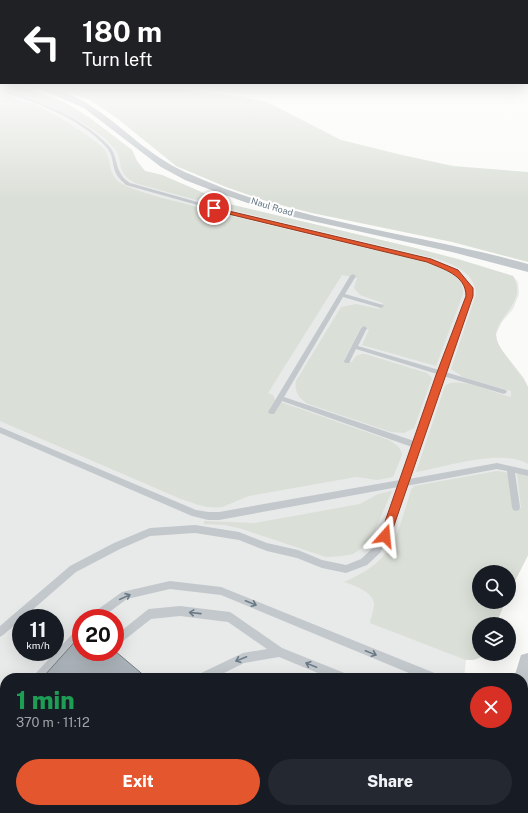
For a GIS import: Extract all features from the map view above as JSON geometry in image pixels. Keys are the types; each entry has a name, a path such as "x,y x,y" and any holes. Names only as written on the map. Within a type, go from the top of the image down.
{"street":[{"name":"Naul Road","path":"111,125 158,161 197,181 224,192 303,216 464,250 528,268"},
{"path":"525,673 528,662"}],"lane":[{"path":"0,632 73,569 117,546 150,532 195,529 239,536 267,547 298,554 322,564 346,569 364,562 377,550 385,536 441,373 470,296 470,288 456,271 429,261 228,212 128,184 120,178 117,173 112,153 108,147 78,125"},
{"path":"272,412 353,276"},
{"path":"342,295 381,306"},
{"path":"347,361 364,328"},
{"path":"355,347 504,392"},
{"path":"280,398 416,445"},
{"path":"0,430 195,513 208,516 219,516 497,466 528,473"},
{"path":"511,469 516,507"},
{"path":"106,609 125,595 170,585 221,591 421,673"},
{"path":"124,635 150,614 180,611 230,616 279,652 331,673"},
{"path":"43,673 72,641"},
{"path":"213,673 243,658 279,652"}],"shaded area":[{"path":"0,125 99,125 132,150 137,161 145,171 162,175 229,204 415,248 513,276 518,282 519,294 513,309 502,322 496,334 498,345 524,378 528,387 528,555 516,579 516,565 472,565 472,609 502,609 499,617 472,617 472,660 466,660 465,673 0,673"},
{"path":"0,125 71,125 102,147 106,152 115,178 119,182 135,190 233,216 434,264 445,268 454,274 458,278 463,288 463,294 436,366 362,345 369,330 361,327 344,360 352,362 354,358 360,354 365,354 427,373 432,378 414,428 404,433 391,432 308,404 302,400 297,391 296,381 341,307 356,304 379,309 383,303 360,295 354,288 357,278 342,275 268,393 273,395 275,400 389,440 399,448 402,455 393,477 377,480 356,477 249,496 225,506 214,508 181,499 0,421"},
{"path":"85,125 99,125 132,150 137,161 145,171 162,175 229,204 415,248 458,259 513,276 517,285 517,293 510,308 501,321 496,335 500,347 528,387 528,464 517,460 504,458 489,458 416,472 445,386 451,383 467,384 511,397 511,391 463,377 451,369 476,294 472,281 463,271 438,259 240,212 135,183 124,174 114,148 105,138"},
{"path":"125,125 312,125 341,140 402,155 453,166 528,172 528,262 452,242 312,213 269,202 226,187 176,166"},
{"path":"497,471 505,472 509,474 514,508 521,508 517,474 519,473 528,476 528,555 516,579 516,565 472,565 472,609 502,609 499,617 472,617 472,659 466,660 370,623 374,606 371,596 344,582 361,574 384,556 397,534 411,490 414,486"},
{"path":"392,491 373,535 365,546 353,554 342,556 326,557 242,529 225,525 204,524 204,521 255,523 360,504 378,494"}],"building":[{"path":"72,645 72,661 124,661 124,659 141,673 47,673 58,661 64,661 64,654"}],"route":[{"path":"214,208 429,261 456,271 470,288 470,296 440,375 385,536"}]}
